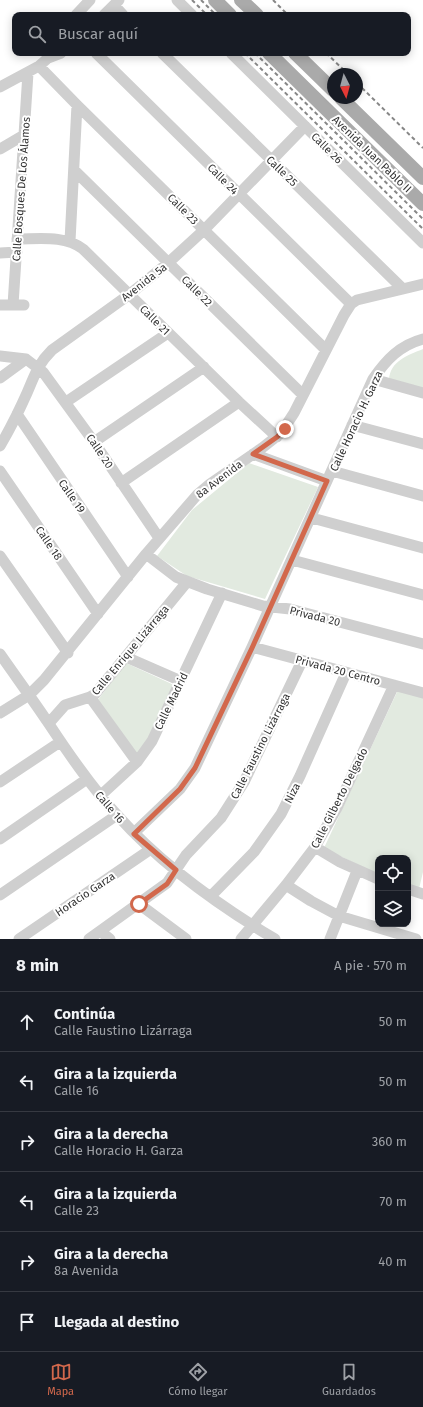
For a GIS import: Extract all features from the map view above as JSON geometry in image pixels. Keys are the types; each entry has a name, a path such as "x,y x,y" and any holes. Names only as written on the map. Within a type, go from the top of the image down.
{"main road":[{"path":"215,0 227,12"},
{"path":"241,0 254,12"},
{"name":"Avenida Juan Pablo II","path":"272,56 423,204"},
{"path":"298,56 327,84"},
{"name":"Avenida Juan Pablo II","path":"347,104 423,178"}],"street":[{"path":"79,12 90,0"},
{"path":"177,0 189,12"},
{"path":"107,12 116,3 122,12"},
{"path":"0,87 39,66 48,56"},
{"name":"Calle 24","path":"99,56 351,304"},
{"name":"Calle 25","path":"165,56 403,289"},
{"name":"Calle 26","path":"234,56 423,243"},
{"name":"Calle 23","path":"39,66 326,350"},
{"name":"Calle Bosques De Los Álamos","path":"0,305 18,305 17,239 28,73"},
{"path":"17,239 70,241 77,105"},
{"name":"Avenida 5a","path":"0,446 17,414 37,368 43,358 130,294 168,263 204,230 305,126"},
{"path":"0,149 24,135"},
{"name":"Calle 22","path":"74,170 303,395"},
{"name":"Calle 21","path":"70,241 83,249 239,402 277,437"},
{"path":"0,253 17,252"},
{"path":"351,304 364,297 423,284"},
{"name":"8a Avenida","path":"0,713 29,695 44,680 68,653 159,538 197,495 210,484 277,437 285,429 351,304"},
{"path":"66,402 168,333"},
{"name":"Calle Horacio H. Garza","path":"134,834 180,789 195,768 312,518 373,380 383,365 393,354 405,346 423,339"},
{"path":"0,356 26,359"},
{"path":"0,378 26,359"},
{"name":"Calle 20","path":"26,359 43,372 66,402 159,538"},
{"path":"94,442 204,367"},
{"path":"373,380 423,393"},
{"path":"121,483 239,402"},
{"name":"Calle 19","path":"17,414 128,577"},
{"path":"352,425 423,444"},
{"path":"253,454 330,476 423,496"},
{"name":"Calle 18","path":"0,471 98,614"},
{"path":"312,518 423,548"},
{"name":"Privada 20","path":"146,554 169,572 187,582 255,604 290,609 423,644"},
{"path":"0,556 68,653"},
{"path":"292,560 423,596"},
{"name":"Calle Enrique Lizárraga","path":"49,724 65,705 90,697 101,688 187,582"},
{"name":"Calle Madrid","path":"100,796 137,762 158,730 222,593"},
{"name":"Privada 20 Centro","path":"252,648 423,693"},
{"name":"Calle 16","path":"0,654 87,779 134,834 176,870 210,896 275,939"},
{"path":"126,657 180,681"},
{"name":"Calle Faustino Lizárraga","path":"89,939 167,884 186,855 221,818 244,782 302,661"},
{"name":"Niza","path":"210,896 254,852 281,814 300,776 346,673"},
{"name":"Calle Gilberto Delgado","path":"241,939 315,848 337,808 394,685"},
{"path":"90,697 137,762"},
{"path":"0,782 60,742"},
{"path":"0,839 87,779"},
{"path":"0,895 117,815"},
{"path":"315,848 357,871 375,878"},
{"name":"Horacio Garza","path":"19,939 151,849"},
{"path":"330,939 357,871"},
{"path":"286,885 339,916 416,939"},
{"path":"411,889 422,891"},
{"path":"139,904 186,939"},
{"path":"100,931 110,939"}],"shaded area":[{"path":"423,349 423,388 389,380 390,373 396,363 406,356"},
{"path":"249,463 318,487 265,599 187,576 157,556 192,510"},
{"path":"126,663 174,685 150,736 137,755 97,701"},
{"path":"398,690 423,697 423,872 419,889 411,886 411,855 375,855 375,874 324,848"}],"railway":[{"path":"192,0 204,12"},
{"path":"201,0 213,12"},
{"path":"273,0 285,12"},
{"path":"248,56 423,229"},
{"path":"258,56 423,219"},
{"path":"329,56 342,68"},
{"path":"363,89 423,148"}],"route":[{"path":"139,904 167,884 176,870 134,834 180,789 195,768 312,518 327,481 253,454 281,434 285,429"}]}
